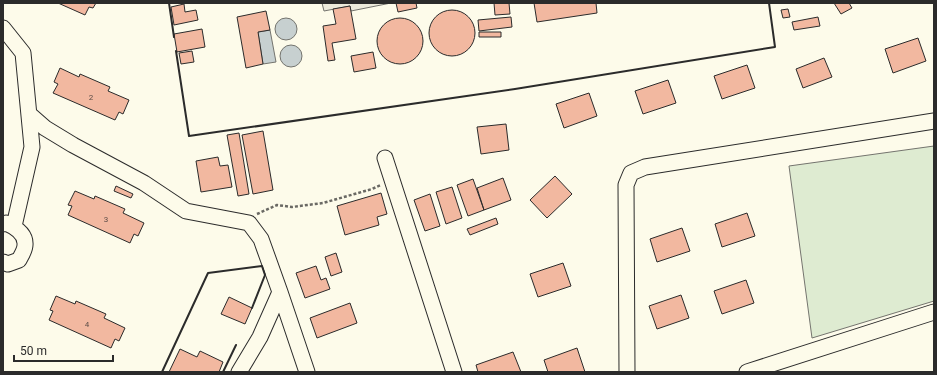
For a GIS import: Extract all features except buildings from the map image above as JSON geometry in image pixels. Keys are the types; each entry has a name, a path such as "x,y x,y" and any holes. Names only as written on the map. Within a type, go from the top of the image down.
{"street":[{"path":"3,28 23,53 32,147 8,225 22,235 25,246 19,260 8,264 3,262"},
{"path":"29,114 51,132 144,183 186,211 249,223 260,239 308,372"},
{"path":"627,372 626,185 631,173 645,167 934,121"},
{"path":"385,158 454,372"},
{"path":"239,372 260,337 280,292"},
{"path":"747,372 934,312"}],"path":[{"path":"249,223 254,215 277,205 292,206 323,203 372,189 392,179"}],"green space":[{"path":"934,146 934,301 812,338 789,166"}],"shaded area":[{"path":"322,3 391,3 351,11 350,6 324,11"},
{"path":"286,18 294,21 297,29 294,37 286,40 278,37 275,29 278,21"},
{"path":"270,30 276,62 263,64 258,32"},
{"path":"291,45 299,48 302,56 299,64 291,67 283,64 280,56 283,48"}],"wall":[{"path":"169,3 174,37"},
{"path":"176,51 189,136 515,89 775,47 769,3"},
{"path":"162,372 208,273 262,266 265,275 252,308"},
{"path":"223,372 236,345"}]}
